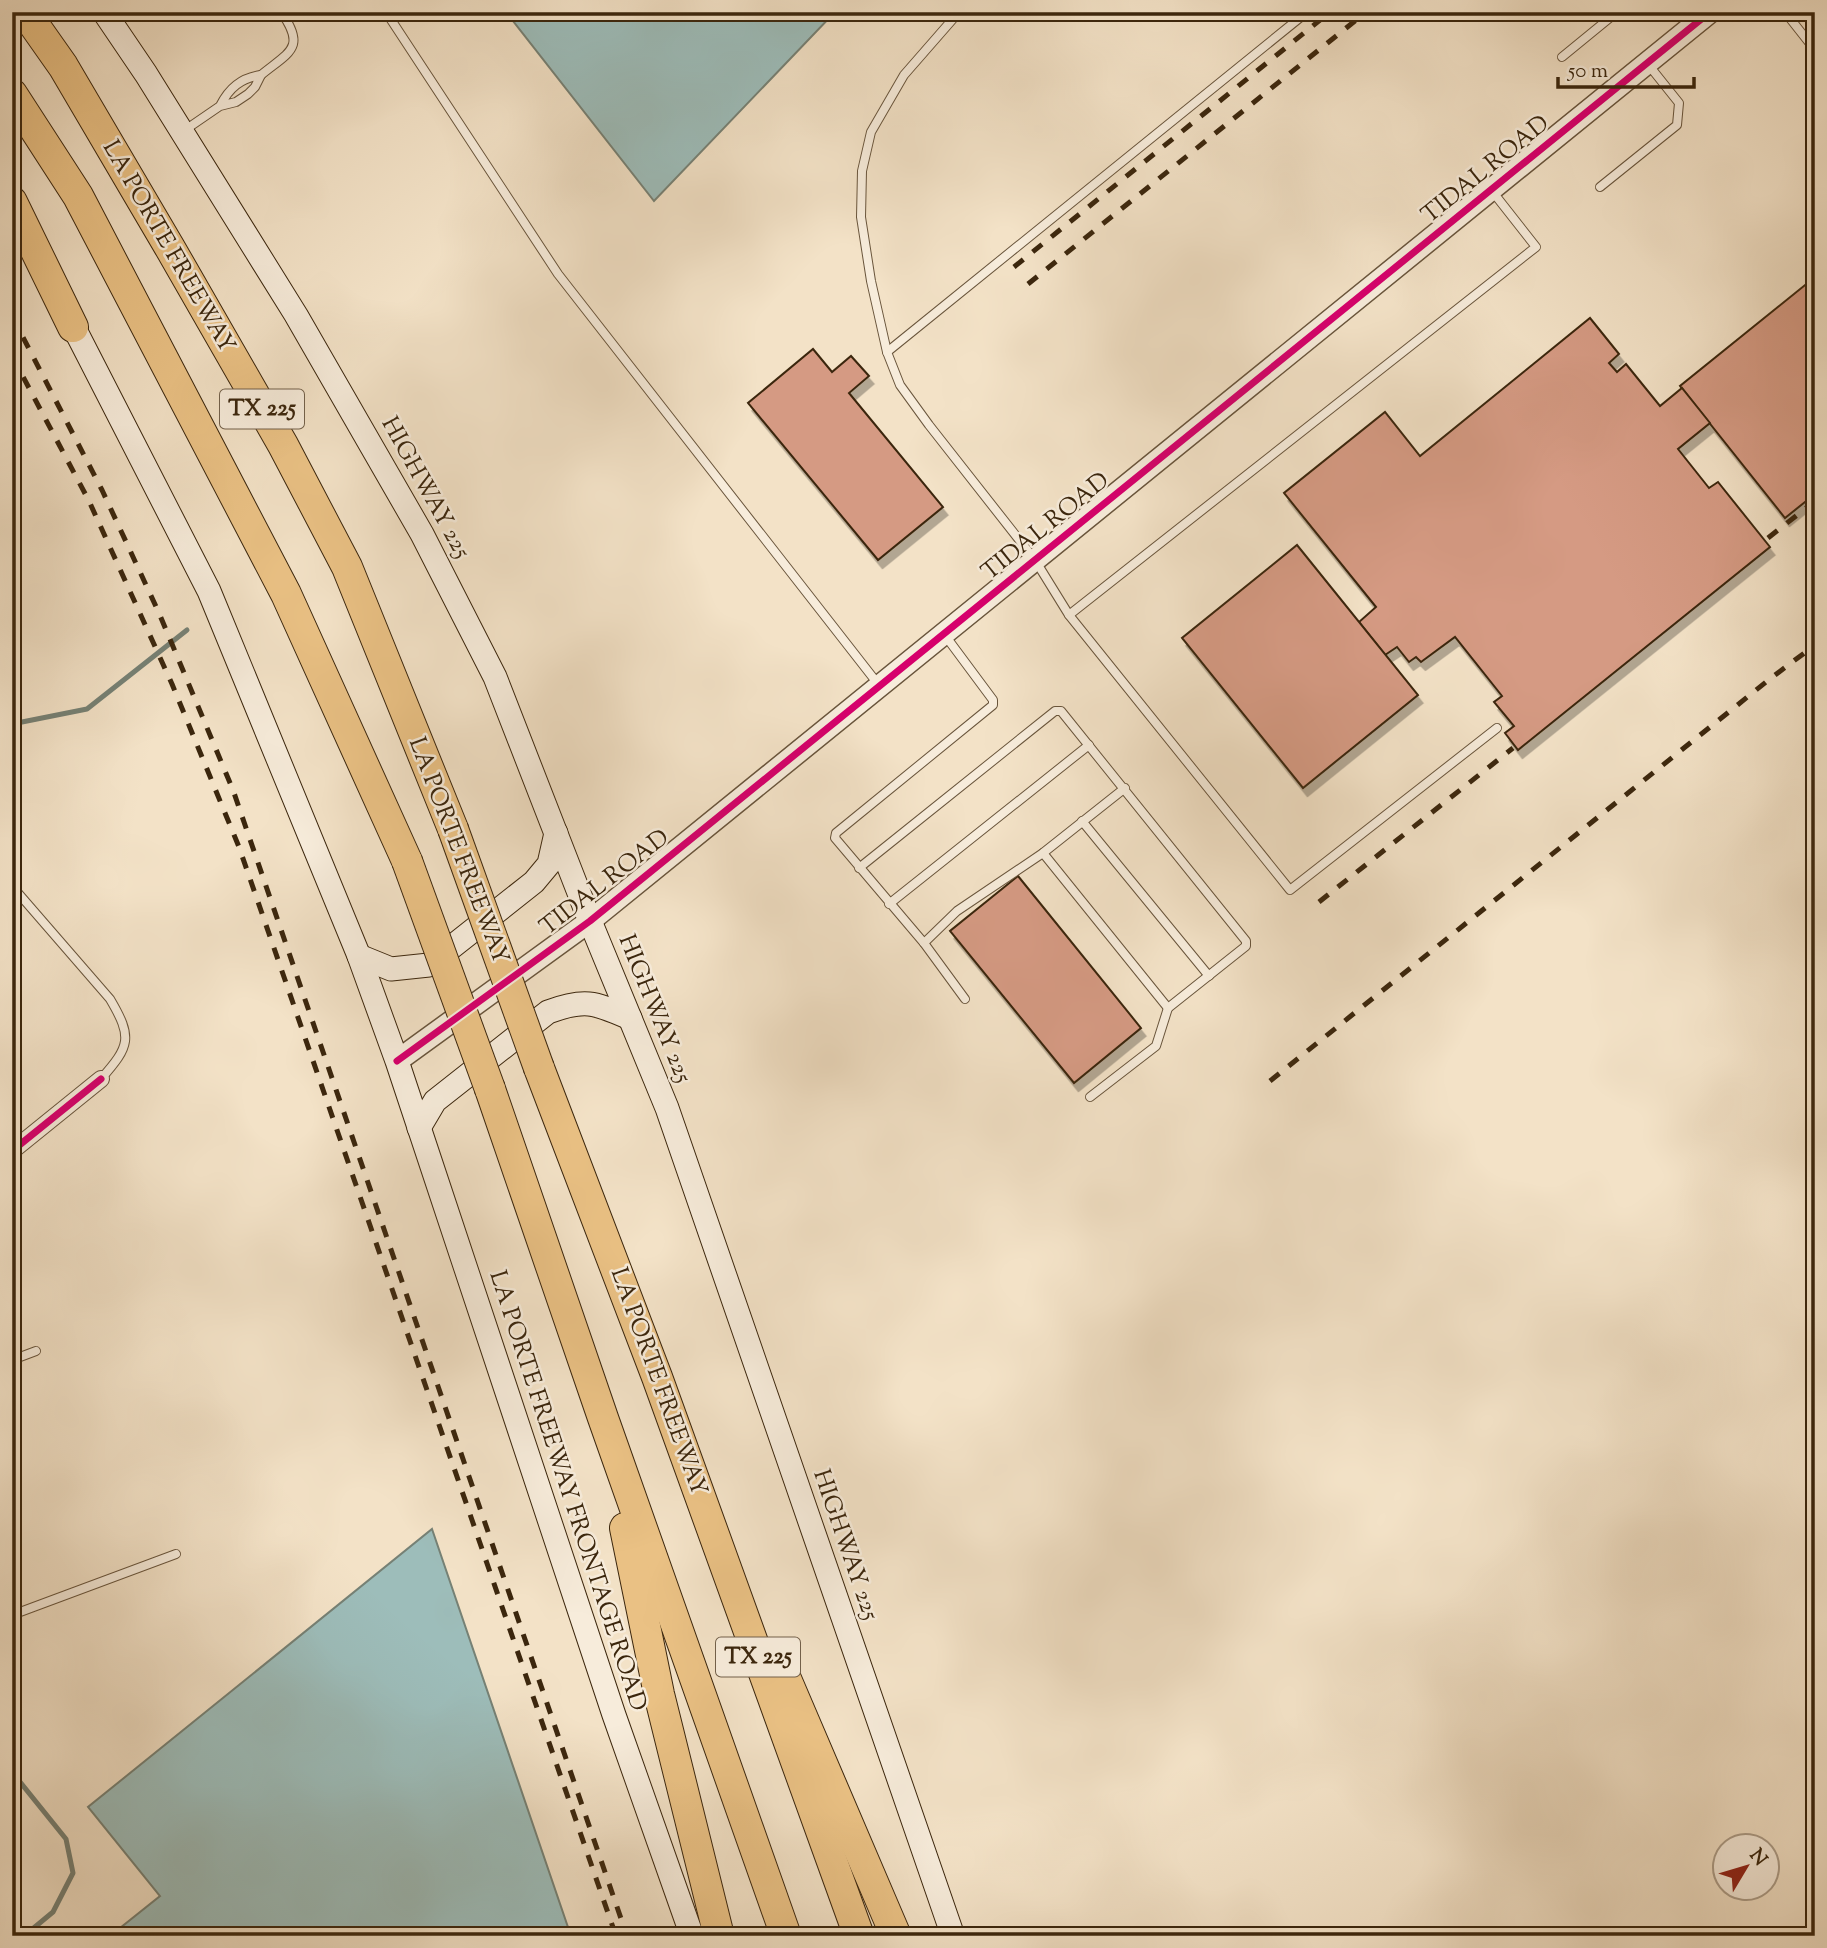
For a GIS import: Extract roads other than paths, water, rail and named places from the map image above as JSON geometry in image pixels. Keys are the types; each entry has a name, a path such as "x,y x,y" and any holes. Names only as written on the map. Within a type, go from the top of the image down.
{"highway":[{"name":"LA PORTE FREEWAY","path":"25,12 63,66 170,248 283,445 347,567 453,829 539,1068 657,1377 859,1936"},
{"name":"TX 225","path":"12,94 78,196 286,594 407,861 490,1089 786,1936"},
{"path":"12,202 73,327"},
{"path":"657,1377 896,1936"},
{"path":"603,1418 659,1694 719,1936"}],"main road":[{"name":"HIGHWAY 225","path":"104,12 146,74 296,315 422,534 495,677 590,921 667,1108 953,1936"},
{"path":"12,217 73,327 209,591 359,956 397,1061"},
{"path":"359,956 391,969 429,965 534,882 549,864 556,833"},
{"path":"419,1128 435,1101 548,1012 570,1004 596,1003 630,1018"},
{"name":"LA PORTE FREEWAY FRONTAGE ROAD","path":"397,1061 609,1702 692,1936"}],"street":[{"name":"TIDAL ROAD","path":"397,1061 590,921 1710,12"},
{"path":"12,1151 101,1079"}],"lane":[{"path":"182,131 220,106 236,102 248,94 261,75 292,49 295,38 281,12"},
{"path":"386,12 558,274 880,687"},
{"path":"959,12 904,75 871,132 862,171 861,217 871,281 887,352 900,385 1035,560 1069,615 1290,890 1497,728"},
{"path":"887,352 1307,12"},
{"path":"1562,57 1617,12"},
{"path":"1785,12 1815,50"},
{"path":"1600,187 1677,125 1679,103 1647,63"},
{"path":"220,106 234,85 247,77 261,75"},
{"path":"1069,615 1536,247 1491,190"},
{"path":"944,634 993,700 993,705 836,833 835,838 924,943 965,999"},
{"path":"859,868 1055,710 1061,711 1246,941 1246,946 1168,1008 1156,1046 1090,1097"},
{"path":"889,904 1089,745"},
{"path":"924,943 957,911 1043,853 1125,788"},
{"path":"1082,821 1209,976"},
{"path":"1043,853 1168,1008"},
{"path":"12,886 110,999 121,1017 126,1034 123,1054 101,1079"},
{"path":"12,1360 36,1351"},
{"path":"12,1615 176,1554"}],"water":[{"path":"506,12 835,12 654,201"},
{"path":"432,1529 571,1936 110,1936 160,1896 88,1807"}],"waterway":[{"path":"12,724 87,709 187,630"},
{"path":"12,1772 66,1839 73,1873 53,1912 24,1936"}],"railway":[{"path":"1014,267 1330,12"},
{"path":"1028,284 1366,12"},
{"path":"12,316 102,490 159,613 233,790 627,1936"},
{"path":"12,356 89,501 172,684 239,847 616,1936"},
{"path":"1768,538 1815,501"},
{"path":"1270,1081 1815,645"},
{"path":"1319,902 1513,748"}]}
